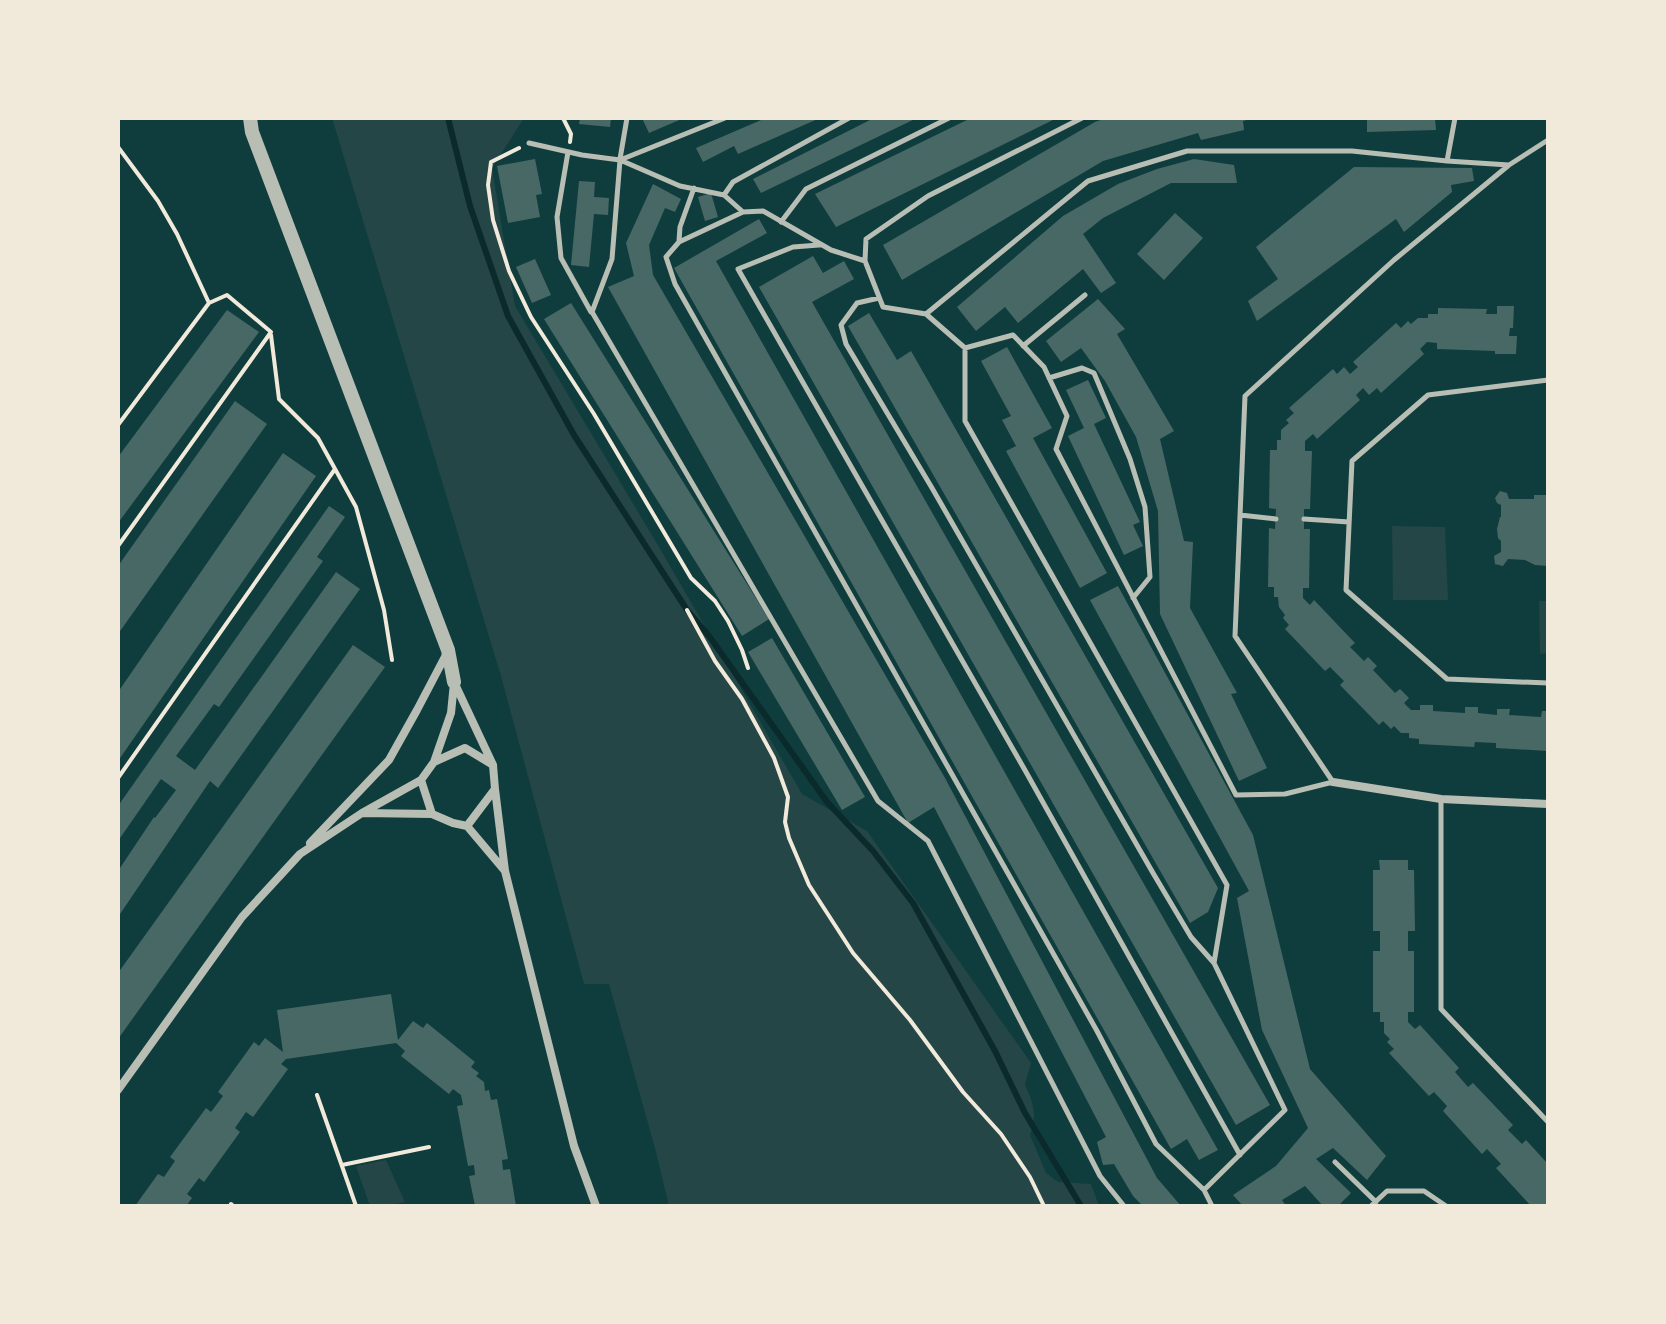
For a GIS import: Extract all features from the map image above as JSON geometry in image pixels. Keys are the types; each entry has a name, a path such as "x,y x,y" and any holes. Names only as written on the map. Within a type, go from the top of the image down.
{"street":[{"path":"250,118 252,132 448,650 454,682 493,765 505,871 574,1146 596,1206"},
{"path":"118,1090 242,917 389,760 448,650"},
{"path":"300,854 362,813 421,780 434,762 451,713 454,682"},
{"path":"434,762 465,748 493,765"},
{"path":"421,780 432,814"},
{"path":"1333,782 1441,799 1548,804"},
{"path":"467,826 495,789"},
{"path":"362,813 432,814 467,826 505,871"}],"lane":[{"path":"592,312 612,259 620,160 627,118"},
{"path":"620,160 725,118"},
{"path":"724,195 733,182 849,118"},
{"path":"781,222 806,189 949,118"},
{"path":"1082,118 928,196 866,239 865,261 883,307 926,314 965,348 965,421 1227,885 1214,963"},
{"path":"1447,161 1455,118"},
{"path":"965,348 1013,335 1044,367 1067,416 1056,449 1236,795 1285,794 1333,782 1235,636 1245,396 1394,260 1509,165 1548,140"},
{"path":"529,143 620,160 680,186 724,195 743,212"},
{"path":"926,314 1088,181 1187,151 1352,151 1509,165"},
{"path":"568,152 557,217 561,258 878,801 928,841 1100,1176 1124,1206"},
{"path":"679,242 680,227 694,188"},
{"path":"865,261 831,250 763,211 743,212 679,242 666,257 675,284 1067,977 1156,1144 1204,1190 1212,1206"},
{"path":"822,244 793,247 738,269 1019,759 1240,1155"},
{"path":"1023,346 1085,295"},
{"path":"879,298 857,303 841,325 846,344 1191,937 1214,963 1285,1110 1204,1190"},
{"path":"1049,378 1082,368 1094,373 1130,459 1145,507 1150,577 1133,598"},
{"path":"1548,380 1428,395 1352,461 1346,590 1447,679 1548,683"},
{"path":"1240,515 1276,519"},
{"path":"1304,519 1349,522"},
{"path":"1441,799 1441,1009 1548,1122"},
{"path":"1335,1162 1373,1204 1387,1191 1424,1191 1446,1206"}],"path":[{"path":"563,118 571,134 568,152"},
{"path":"529,143 491,162 488,185 493,220 509,271 531,317 594,414 691,578 715,601 728,621 748,668"},
{"path":"118,147 158,201 209,303"},
{"path":"118,425 209,303 227,295 271,332 279,399 318,438 356,507 384,610 392,660"},
{"path":"118,546 271,332"},
{"path":"118,778 335,469"},
{"path":"687,610 774,758 788,797 785,822 789,838 809,885 853,953 910,1020 963,1092 1001,1134 1030,1177 1044,1206"},
{"path":"317,1095 356,1206"},
{"path":"342,1165 429,1147"}],"shaded area":[{"path":"332,118 524,118 492,168 515,306 802,794 867,831 1031,1063 1025,1084 1034,1109 1030,1135 1046,1173 1058,1182 1091,1184 1099,1206 669,1206 609,984 584,984 501,676"},
{"path":"1392,526 1445,527 1448,600 1393,600"},
{"path":"1539,601 1548,601 1548,653 1540,654"},
{"path":"386,1160 405,1202 370,1206 356,1166"}],"building":[{"path":"580,118 611,118 610,127 579,124"},
{"path":"642,118 684,118 649,133"},
{"path":"766,118 820,118 738,154 734,146 703,162 696,148"},
{"path":"874,118 917,118 761,193 753,179"},
{"path":"971,118 1057,118 836,227 815,194"},
{"path":"1106,118 1251,119 1243,121 1244,130 1201,140 1198,133 1103,161 902,280 883,245"},
{"path":"1367,118 1435,119 1436,130 1367,132"},
{"path":"535,159 542,194 536,195 540,217 508,223 497,166"},
{"path":"1194,159 1234,165 1237,183 1171,183 1103,218 1083,234 1116,283 1101,293 1083,269 1018,323 1005,307 976,331 957,307 1063,216 1118,184"},
{"path":"1354,167 1472,168 1474,181 1451,185 1452,192 1404,232 1396,219 1257,321 1248,301 1278,279 1256,247"},
{"path":"579,181 595,182 594,197 609,198 608,215 594,214 589,267 571,265"},
{"path":"653,184 681,199 675,212 665,208 649,245 653,275 945,778 1157,1178 1181,1206 1143,1206 1133,1196 1114,1164 1103,1165 1097,1142 1106,1137 934,807 908,823 608,287 634,276 626,243"},
{"path":"711,193 718,217 705,221 698,197"},
{"path":"1175,213 1203,238 1164,280 1137,254"},
{"path":"759,219 767,233 716,261 1218,1150 1199,1160 1187,1139 1171,1149 674,268"},
{"path":"813,256 823,273 844,261 854,279 812,302 1270,1105 1236,1125 759,287"},
{"path":"535,259 551,295 532,303 516,267"},
{"path":"1098,299 1125,329 1117,334 1174,431 1160,439 1184,541 1193,542 1190,608 1237,693 1231,694 1267,768 1239,781 1160,614 1158,511 1136,437 1105,381 1081,348 1061,362 1046,341"},
{"path":"571,303 769,619 742,636 544,319"},
{"path":"1497,306 1514,306 1513,328 1510,328 1509,336 1517,336 1516,354 1437,349 1437,343 1427,342 1420,349 1424,354 1381,393 1377,388 1369,395 1363,388 1356,395 1360,400 1317,439 1313,434 1305,441 1305,451 1312,451 1310,509 1304,509 1304,529 1310,529 1309,588 1303,588 1303,598 1310,605 1314,600 1355,643 1350,647 1364,661 1368,657 1377,666 1373,670 1395,693 1400,689 1409,698 1404,703 1411,710 1420,710 1420,705 1433,705 1433,711 1465,713 1465,707 1478,707 1478,713 1497,715 1497,709 1510,709 1509,715 1541,717 1542,711 1548,711 1548,751 1496,748 1496,743 1475,742 1474,747 1419,744 1419,739 1409,738 1409,733 1401,733 1394,726 1391,729 1383,721 1379,725 1340,685 1344,681 1330,667 1325,671 1285,629 1289,625 1283,618 1285,615 1279,607 1278,597 1274,597 1274,587 1268,587 1269,528 1275,529 1276,509 1269,508 1270,450 1277,450 1281,430 1294,413 1289,408 1333,369 1337,374 1344,367 1350,374 1358,367 1353,362 1396,323 1401,328 1408,321 1411,324 1418,318 1428,318 1428,314 1438,314 1438,308 1487,309 1486,314 1497,314"},
{"path":"227,310 259,332 118,523 118,457"},
{"path":"869,313 897,360 911,351 1218,888 1208,912 1190,923 848,326"},
{"path":"1007,347 1052,428 1033,438 1107,573 1080,588 1006,451 1016,446 1002,420 1011,416 981,361"},
{"path":"1088,380 1106,418 1094,424 1140,522 1133,525 1143,546 1124,555 1068,436 1084,428 1066,390"},
{"path":"235,401 267,424 118,634 118,566"},
{"path":"283,453 316,476 118,761 118,692"},
{"path":"1500,491 1507,493 1509,499 1534,499 1534,495 1548,495 1548,566 1508,559 1503,566 1495,564 1494,556 1501,552 1497,529 1501,505 1495,498"},
{"path":"329,506 345,517 317,557 323,561 219,707 214,704 176,756 195,770 336,572 360,589 218,788 210,781 118,917 118,871 176,790 161,779 118,841 118,806"},
{"path":"1118,586 1253,835 1310,1069 1386,1156 1367,1180 1333,1148 1316,1159 1351,1193 1338,1206 1323,1206 1305,1186 1282,1200 1286,1206 1243,1206 1233,1195 1276,1166 1308,1128 1262,1030 1237,898 1249,891 1090,600"},
{"path":"772,638 865,797 842,810 748,652"},
{"path":"353,645 385,667 118,1039 118,973"},
{"path":"1379,860 1408,860 1408,870 1414,870 1415,931 1408,931 1408,951 1414,951 1414,1012 1408,1012 1408,1022 1415,1029 1420,1025 1459,1068 1455,1072 1468,1087 1473,1083 1513,1125 1508,1130 1522,1144 1526,1140 1548,1164 1548,1206 1531,1206 1496,1168 1501,1164 1487,1149 1482,1154 1443,1111 1447,1106 1434,1092 1429,1096 1389,1053 1394,1049 1387,1042 1390,1039 1384,1033 1384,1022 1380,1022 1380,1012 1373,1012 1373,951 1380,951 1380,931 1373,931 1373,870 1380,870"},
{"path":"391,994 398,1040 413,1021 423,1028 427,1023 475,1062 471,1067 479,1073 476,1076 484,1082 485,1091 489,1090 491,1100 497,1099 508,1159 502,1160 503,1170 510,1169 516,1206 475,1206 469,1176 475,1175 474,1165 468,1166 457,1106 463,1105 461,1095 453,1089 449,1094 401,1056 405,1051 396,1043 286,1059 281,1064 288,1069 253,1117 246,1112 235,1128 240,1132 204,1182 199,1178 187,1194 192,1198 186,1206 135,1206 158,1174 164,1177 175,1161 170,1157 206,1108 211,1112 223,1096 218,1092 254,1042 259,1046 265,1038 283,1052 277,1010"}],"waterway":[{"path":"448,118 470,206 508,316 574,435 687,610 709,636 827,802 873,851 913,903 995,1051 1025,1113 1081,1206"}]}
